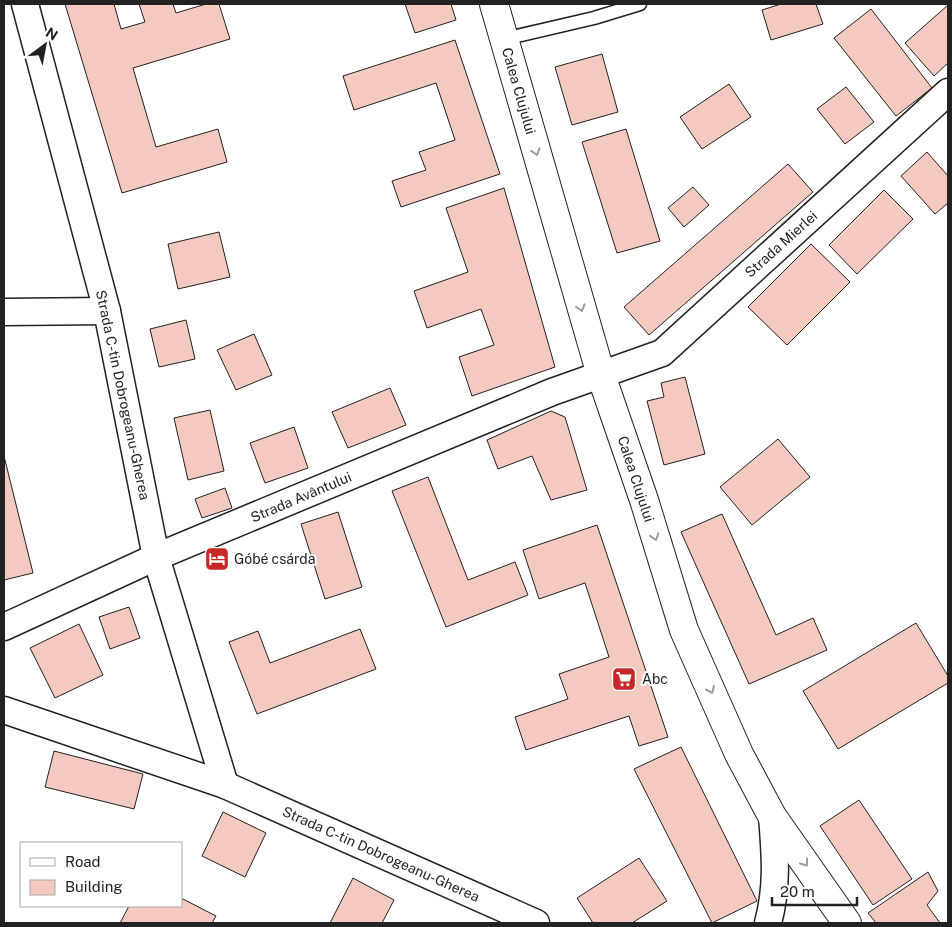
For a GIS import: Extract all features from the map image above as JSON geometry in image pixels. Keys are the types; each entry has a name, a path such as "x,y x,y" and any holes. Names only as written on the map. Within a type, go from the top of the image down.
{"main road":[{"name":"Calea Clujului","path":"494,4 601,375 644,500 684,630 739,754 772,816 847,923"}],"street":[{"name":"Strada C-tin Dobrogeanu-Gherea","path":"25,4 107,311 156,557 225,785"},
{"name":"Strada Mierlei","path":"601,375 662,352 948,92"},
{"path":"4,312 107,311"},
{"name":"Strada Avântului","path":"4,627 156,557 552,392 601,375"},
{"name":"Strada C-tin Dobrogeanu-Gherea","path":"4,710 225,785 536,923"},
{"path":"768,923 774,901 776,865 772,816"}],"lane":[{"path":"504,39 594,18 640,4"}],"building":[{"path":"65,4 114,4 121,29 145,22 139,4 173,4 176,13 206,4 219,4 230,39 133,68 156,147 218,129 227,162 122,193"},
{"path":"405,4 451,4 456,20 415,33"},
{"path":"781,4 816,4 823,24 771,40 762,10"},
{"path":"948,5 948,63 934,76 905,43"},
{"path":"871,9 932,88 896,116 834,38"},
{"path":"455,40 500,174 401,207 392,181 426,170 419,152 455,140 436,83 354,110 343,76"},
{"path":"602,54 618,112 572,125 555,67"},
{"path":"729,84 751,117 702,149 680,117"},
{"path":"846,87 874,122 845,144 817,109"},
{"path":"626,129 660,241 617,253 582,142"},
{"path":"927,152 948,176 948,203 935,214 901,176"},
{"path":"788,164 813,192 649,335 624,307"},
{"path":"693,187 709,205 684,227 668,208"},
{"path":"504,188 555,367 472,396 459,357 494,345 481,309 427,328 414,291 468,272 446,208"},
{"path":"884,190 913,219 857,274 829,245"},
{"path":"219,232 230,277 178,289 168,244"},
{"path":"811,244 850,282 787,345 748,307"},
{"path":"186,320 195,359 159,367 150,329"},
{"path":"254,334 272,375 236,390 217,350"},
{"path":"685,377 705,454 664,465 647,401 664,397 661,383"},
{"path":"390,388 406,425 348,448 332,412"},
{"path":"210,410 224,471 188,480 174,418"},
{"path":"551,411 565,417 587,490 551,500 532,456 498,469 487,440"},
{"path":"294,427 308,468 265,483 250,443"},
{"path":"778,439 810,477 752,525 720,487"},
{"path":"4,456 33,573 4,580"},
{"path":"428,477 468,580 515,562 528,595 446,627 392,491"},
{"path":"225,488 232,508 202,518 195,499"},
{"path":"338,512 362,587 325,599 301,524"},
{"path":"722,514 776,635 813,618 827,650 749,684 681,532"},
{"path":"597,525 668,737 639,746 629,716 526,750 515,717 568,699 559,674 609,657 585,583 539,599 523,550"},
{"path":"129,607 140,638 110,649 99,617"},
{"path":"916,623 948,676 948,683 838,749 803,691"},
{"path":"79,624 103,675 55,698 30,648"},
{"path":"360,629 376,669 257,714 229,642 258,631 270,663"},
{"path":"681,747 757,901 712,923 634,769"},
{"path":"54,751 143,774 134,809 45,787"},
{"path":"859,800 912,879 873,905 820,826"},
{"path":"223,812 266,833 245,877 202,856"},
{"path":"639,858 667,901 632,923 593,923 577,898"},
{"path":"928,872 938,891 927,905 940,923 876,923 868,913"},
{"path":"353,878 394,900 382,923 330,923"},
{"path":"182,899 216,916 212,923 120,923 128,907 182,907"}],"place":[{"name":"Góbé csárda","path":"217,559"},
{"name":"Abc","path":"624,679"}]}
